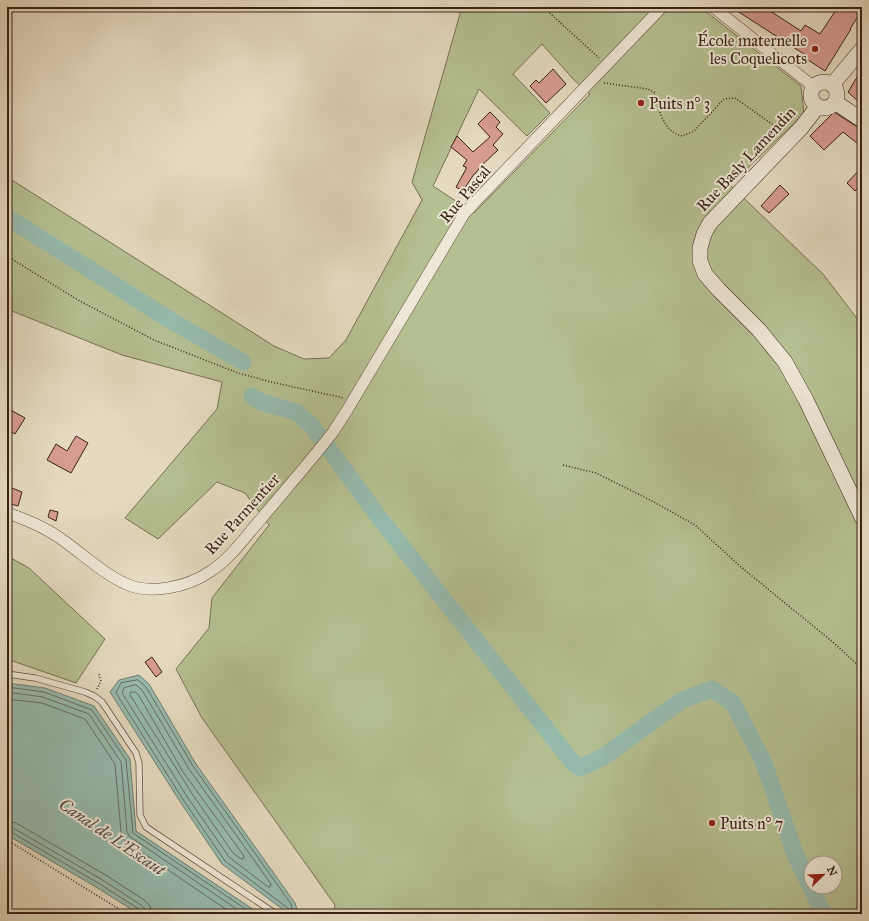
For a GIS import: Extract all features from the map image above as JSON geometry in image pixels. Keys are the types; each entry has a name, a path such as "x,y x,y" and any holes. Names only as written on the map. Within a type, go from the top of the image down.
{"street":[{"name":"Rue Pascal","path":"333,432 464,214 662,7"},
{"path":"713,7 814,87"},
{"path":"832,85 862,49"},
{"path":"823,82 832,85 837,92 835,102 828,108 822,108 814,103 812,91 814,87 823,82"},
{"path":"835,102 862,120"},
{"name":"Rue Basly Lamendin","path":"818,106 801,128 710,223 701,240 700,254 702,268 709,279 759,330 785,362 806,400 858,505 862,517"},
{"name":"Rue Parmentier","path":"7,513 36,524 51,532 113,577 126,584 147,589 177,585 200,578 212,571 225,560 333,432"}],"lane":[{"path":"7,674 35,678 94,696 105,706 136,753 139,763 140,816 146,827 276,914"}],"path":[{"path":"543,7 607,64"},
{"path":"590,81 648,89 654,92 664,120 672,132 682,136 694,131 724,99 734,98 784,133"},
{"path":"7,256 78,300 154,340 238,373 271,382 353,400"},
{"path":"563,464 596,473 652,501 695,525 742,567 834,643 862,669"},
{"path":"94,696 101,681 99,674"},
{"path":"7,840 127,914"}],"green space":[{"path":"462,7 700,7 801,86 804,114 730,185 823,274 862,325 862,914 333,914 335,905 202,718 176,669 209,628 212,598 269,525 245,493 217,482 158,539 125,518 217,409 222,382 122,355 7,309 7,177 274,346 304,359 329,358 346,340 422,200 412,182","holes":["542,44 574,80 590,94 474,213 433,186 479,89 527,136 550,113 513,74"]},
{"path":"7,556 29,568 105,639 76,683 7,659"}],"water":[{"path":"139,675 149,684 196,764 295,903 298,912 296,914 289,914 222,864 181,803 110,692 119,680"},
{"name":"Canal de L'Escaut","path":"7,683 45,688 94,706 130,759 136,831 260,914 139,914 7,835"}],"building":[{"path":"731,7 764,7 801,31 805,25 820,34 838,7 857,7 856,10 860,13 825,71 805,58 807,56"},
{"path":"553,69 566,84 546,103 530,86 536,80 539,83"},
{"path":"862,69 862,105 848,92"},
{"path":"490,112 500,122 496,127 503,134 493,145 498,150 474,174 463,191 456,187 466,169 466,167 463,166 467,160 451,147 457,136 473,152 490,137 478,124"},
{"path":"834,112 862,130 862,147 843,132 824,150 810,136"},
{"path":"862,167 862,184 855,191 847,183"},
{"path":"780,185 789,194 769,213 761,206"},
{"path":"7,408 25,418 15,434 7,429"},
{"path":"76,436 88,443 71,473 47,460 56,444 67,451"},
{"path":"7,486 22,492 18,506 7,503"},
{"path":"50,510 58,512 56,521 48,517"},
{"path":"152,657 162,672 156,677 145,662"}],"waterway":[{"path":"7,217 170,320 243,362"},
{"path":"252,396 261,402 296,412 312,426 381,520 574,764 580,768 603,757 682,700 712,689 733,703 764,763 796,857 824,914"}],"place":[{"name":"École maternelle les Coquelicots","path":"815,49"},
{"name":"Puits n° 3","path":"641,103"},
{"name":"Puits n° 7","path":"712,823"}]}
